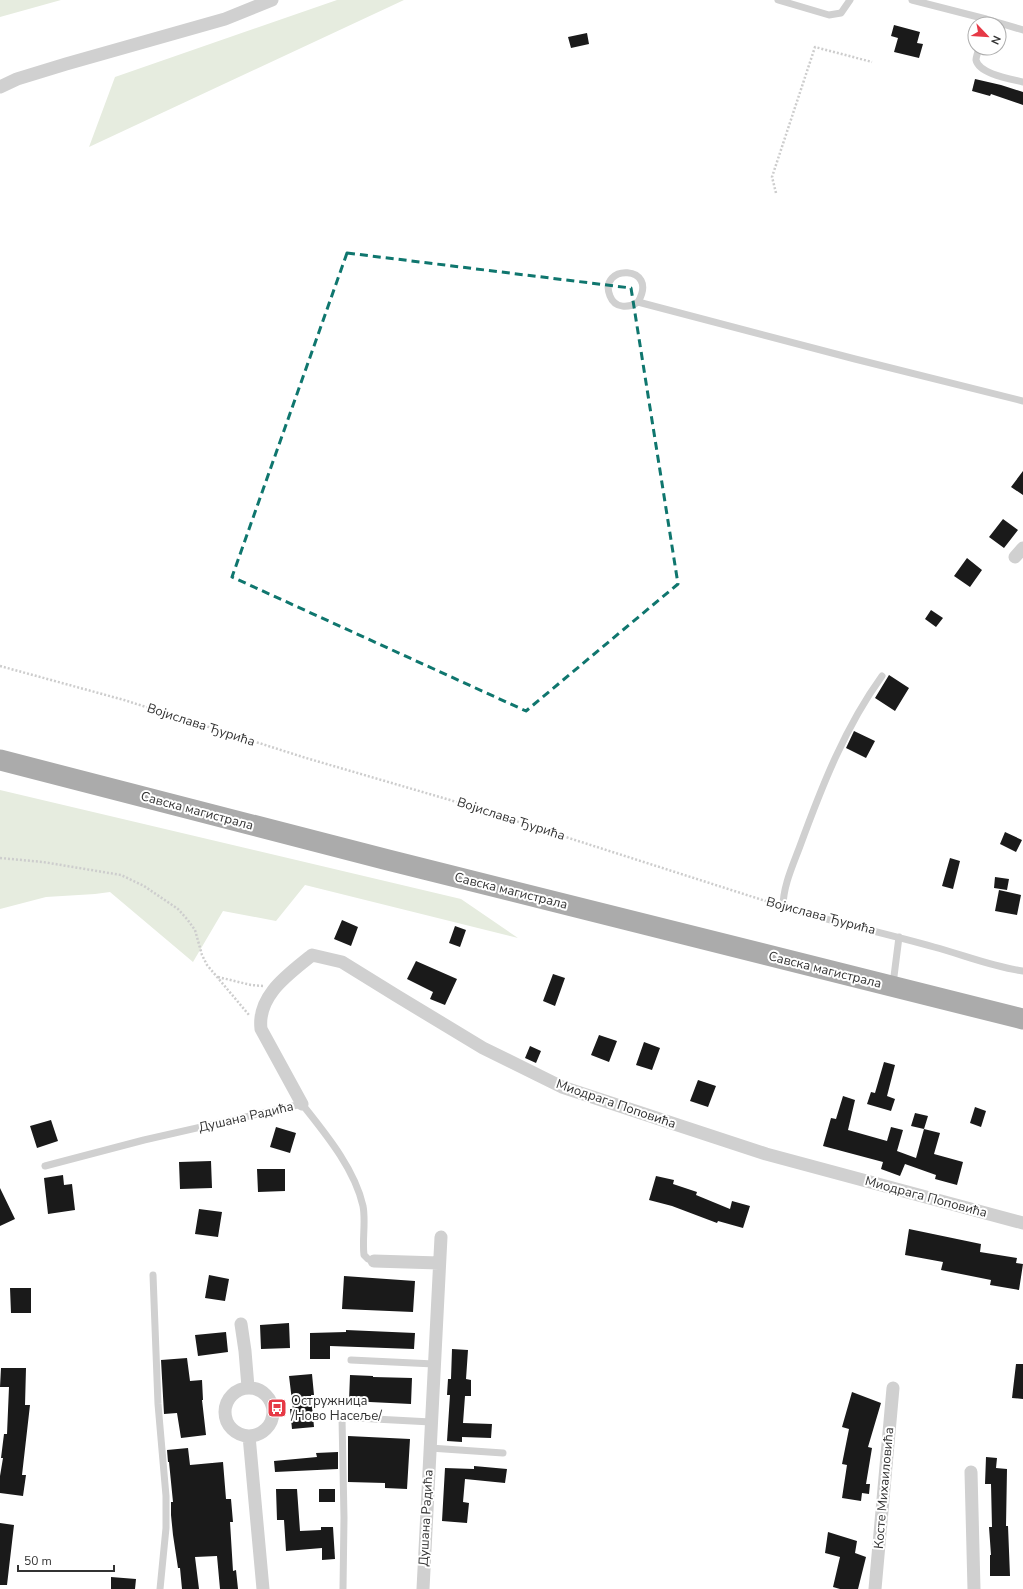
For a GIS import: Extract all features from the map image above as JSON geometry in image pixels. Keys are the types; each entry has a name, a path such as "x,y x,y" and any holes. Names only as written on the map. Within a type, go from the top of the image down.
{"main road":[{"name":"Савска магистрала","path":"0,760 388,860 1023,1019"}],"street":[{"path":"0,87 18,79 59,66 225,19 272,0"},
{"name":"Миодрага Поповића","path":"261,1029 260,1022 263,1010 275,986 312,955 342,962 483,1048 562,1087 766,1154 1023,1223"},
{"path":"261,1029 302,1104"},
{"name":"Душана Радића","path":"423,1589 441,1237"},
{"name":"Душана Радића","path":"374,1261 439,1263"},
{"path":"241,1324 248,1388"},
{"path":"248,1388 255,1388 268,1397 273,1411 272,1418 263,1431 249,1436 235,1432 226,1420 225,1412 229,1398 234,1393 248,1388"},
{"name":"Косте Михаиловића","path":"875,1589 893,1388"},
{"path":"249,1436 263,1589"},
{"path":"971,1472 974,1589"}],"lane":[{"path":"778,0 829,15 842,13 850,0"},
{"path":"912,0 967,16"},
{"path":"1007,27 1023,30"},
{"path":"977,56 978,66 989,73 1023,82"},
{"path":"638,302 643,294 643,286 640,278 629,272 616,274 611,280 608,288 612,300 623,307 631,306 638,302 1023,401"},
{"path":"783,907 788,880 825,780 860,709 882,676"},
{"name":"Војислава Ђурића","path":"783,907 963,954 996,966 1023,971"},
{"path":"893,987 899,937"},
{"name":"Душана Радића","path":"45,1166 144,1140 302,1104 323,1130 342,1158 354,1182 363,1206 364,1255 368,1259 374,1261"},
{"path":"153,1274 158,1404 166,1496 166,1528 160,1589"},
{"path":"351,1360 434,1364"},
{"path":"342,1418 344,1589"},
{"path":"356,1418 431,1422"},
{"path":"430,1448 503,1453"}],"path":[{"path":"776,193 772,177 815,47 872,62"},
{"name":"Војислава Ђурића","path":"0,666 124,700 284,751 450,800 783,907"},
{"path":"0,858 43,862 121,875 144,886 178,909 187,919 195,930 202,955 208,965 261,1029"},
{"path":"217,977 251,985 275,986"}],"highlighted area":[{"path":"347,253 631,288 678,584 526,711 232,577"}],"shaded area":[{"path":"0,0 61,0 0,17"},
{"path":"337,0 404,0 89,147 115,77"},
{"path":"0,790 461,899 518,938 305,885 276,921 223,911 193,962 110,892 46,897 0,909"}],"building":[{"path":"894,25 920,32 917,43 923,44 919,58 894,52 898,38 891,36"},
{"path":"587,33 589,44 571,48 568,37"},
{"path":"975,79 1023,92 1023,105 991,94 990,96 972,91"},
{"path":"1023,471 1023,495 1011,487"},
{"path":"1003,519 1018,530 1004,548 989,537"},
{"path":"967,558 982,570 970,587 954,576"},
{"path":"931,610 943,618 936,627 925,619"},
{"path":"889,675 909,688 895,711 875,698"},
{"path":"854,731 875,741 866,758 846,748"},
{"path":"1005,832 1022,840 1016,852 1000,844"},
{"path":"950,858 960,861 953,889 942,886"},
{"path":"995,877 1009,879 1007,890 994,888"},
{"path":"999,890 1021,895 1017,915 995,911"},
{"path":"342,920 358,927 351,946 334,939"},
{"path":"455,926 466,930 460,947 449,943"},
{"path":"416,961 457,979 445,1005 430,999 433,992 407,979"},
{"path":"553,974 565,978 555,1006 543,1001"},
{"path":"599,1035 617,1041 609,1062 591,1055"},
{"path":"644,1042 660,1048 652,1070 636,1065"},
{"path":"530,1046 541,1051 536,1063 525,1058"},
{"path":"884,1062 895,1065 887,1096 895,1099 891,1111 867,1104 871,1092 875,1093"},
{"path":"698,1080 716,1086 708,1107 690,1101"},
{"path":"843,1096 855,1100 848,1130 887,1141 891,1127 903,1130 897,1151 916,1158 924,1129 940,1133 934,1154 963,1162 957,1185 935,1179 936,1175 905,1164 900,1176 881,1169 883,1162 823,1146 831,1118 836,1119"},
{"path":"975,1107 986,1111 981,1127 970,1123"},
{"path":"915,1113 928,1116 924,1129 911,1126"},
{"path":"51,1120 58,1141 37,1148 30,1126"},
{"path":"276,1127 296,1133 290,1153 270,1147"},
{"path":"211,1161 212,1188 180,1189 179,1162"},
{"path":"257,1169 285,1169 285,1191 258,1192"},
{"path":"63,1175 64,1185 72,1184 75,1210 48,1214 44,1178"},
{"path":"656,1176 674,1180 673,1184 697,1192 696,1195 730,1209 732,1201 750,1206 743,1228 718,1221 717,1223 672,1206 649,1200"},
{"path":"0,1188 15,1219 0,1226"},
{"path":"199,1209 222,1212 218,1237 195,1234"},
{"path":"909,1229 981,1244 980,1252 1017,1258 1016,1263 1023,1264 1019,1290 990,1285 991,1280 941,1270 943,1262 905,1255"},
{"path":"209,1275 229,1279 225,1301 205,1298"},
{"path":"344,1276 415,1281 413,1312 342,1309"},
{"path":"10,1288 31,1288 31,1313 11,1313"},
{"path":"289,1323 290,1348 261,1349 260,1325"},
{"path":"346,1330 415,1333 414,1349 330,1346 330,1359 310,1359 310,1333 346,1332"},
{"path":"226,1332 228,1352 198,1356 195,1335"},
{"path":"452,1349 468,1350 466,1379 471,1380 471,1396 465,1396 463,1423 492,1424 491,1438 462,1437 462,1442 447,1441 450,1395 447,1395 448,1379 451,1379"},
{"path":"187,1358 190,1381 202,1380 202,1400 206,1435 181,1438 177,1413 164,1414 161,1360"},
{"path":"1016,1364 1023,1364 1023,1399 1012,1398"},
{"path":"1,1368 26,1368 25,1405 30,1405 22,1475 26,1475 23,1496 0,1493 0,1476 3,1458 1,1458 4,1434 7,1434 9,1387 0,1387"},
{"path":"312,1374 314,1395 311,1395 314,1427 292,1429 290,1409 293,1409 289,1376"},
{"path":"350,1375 412,1378 411,1404 349,1401"},
{"path":"852,1392 881,1403 868,1447 872,1448 866,1484 870,1484 869,1494 862,1493 861,1501 842,1498 847,1465 842,1464 849,1429 842,1427"},
{"path":"348,1436 410,1439 407,1489 385,1488 385,1483 348,1482"},
{"path":"188,1448 190,1465 223,1462 226,1499 231,1499 233,1522 230,1522 233,1571 236,1570 238,1589 220,1589 217,1556 195,1557 199,1589 182,1589 180,1568 178,1568 173,1535 171,1502 173,1502 167,1450"},
{"path":"338,1452 338,1469 275,1472 274,1461 317,1457 316,1453"},
{"path":"986,1457 997,1458 996,1468 1007,1469 1006,1526 1008,1526 1010,1576 990,1576 991,1555 989,1527 992,1527 991,1484 985,1484"},
{"path":"474,1466 507,1469 505,1483 465,1479 463,1502 469,1503 467,1523 442,1521 445,1468 474,1469"},
{"path":"276,1489 297,1489 300,1531 321,1530 321,1527 333,1527 335,1559 322,1560 322,1548 286,1551 284,1520 277,1520"},
{"path":"319,1489 335,1489 335,1502 319,1502"},
{"path":"0,1523 14,1525 7,1585 0,1585"},
{"path":"828,1532 857,1541 855,1553 866,1557 858,1589 840,1589 833,1587 840,1557 825,1553"},
{"path":"111,1577 136,1579 135,1589 111,1589"}],"place":[{"name":"Остружница /Ново Насеље/","path":"277,1408"}]}
